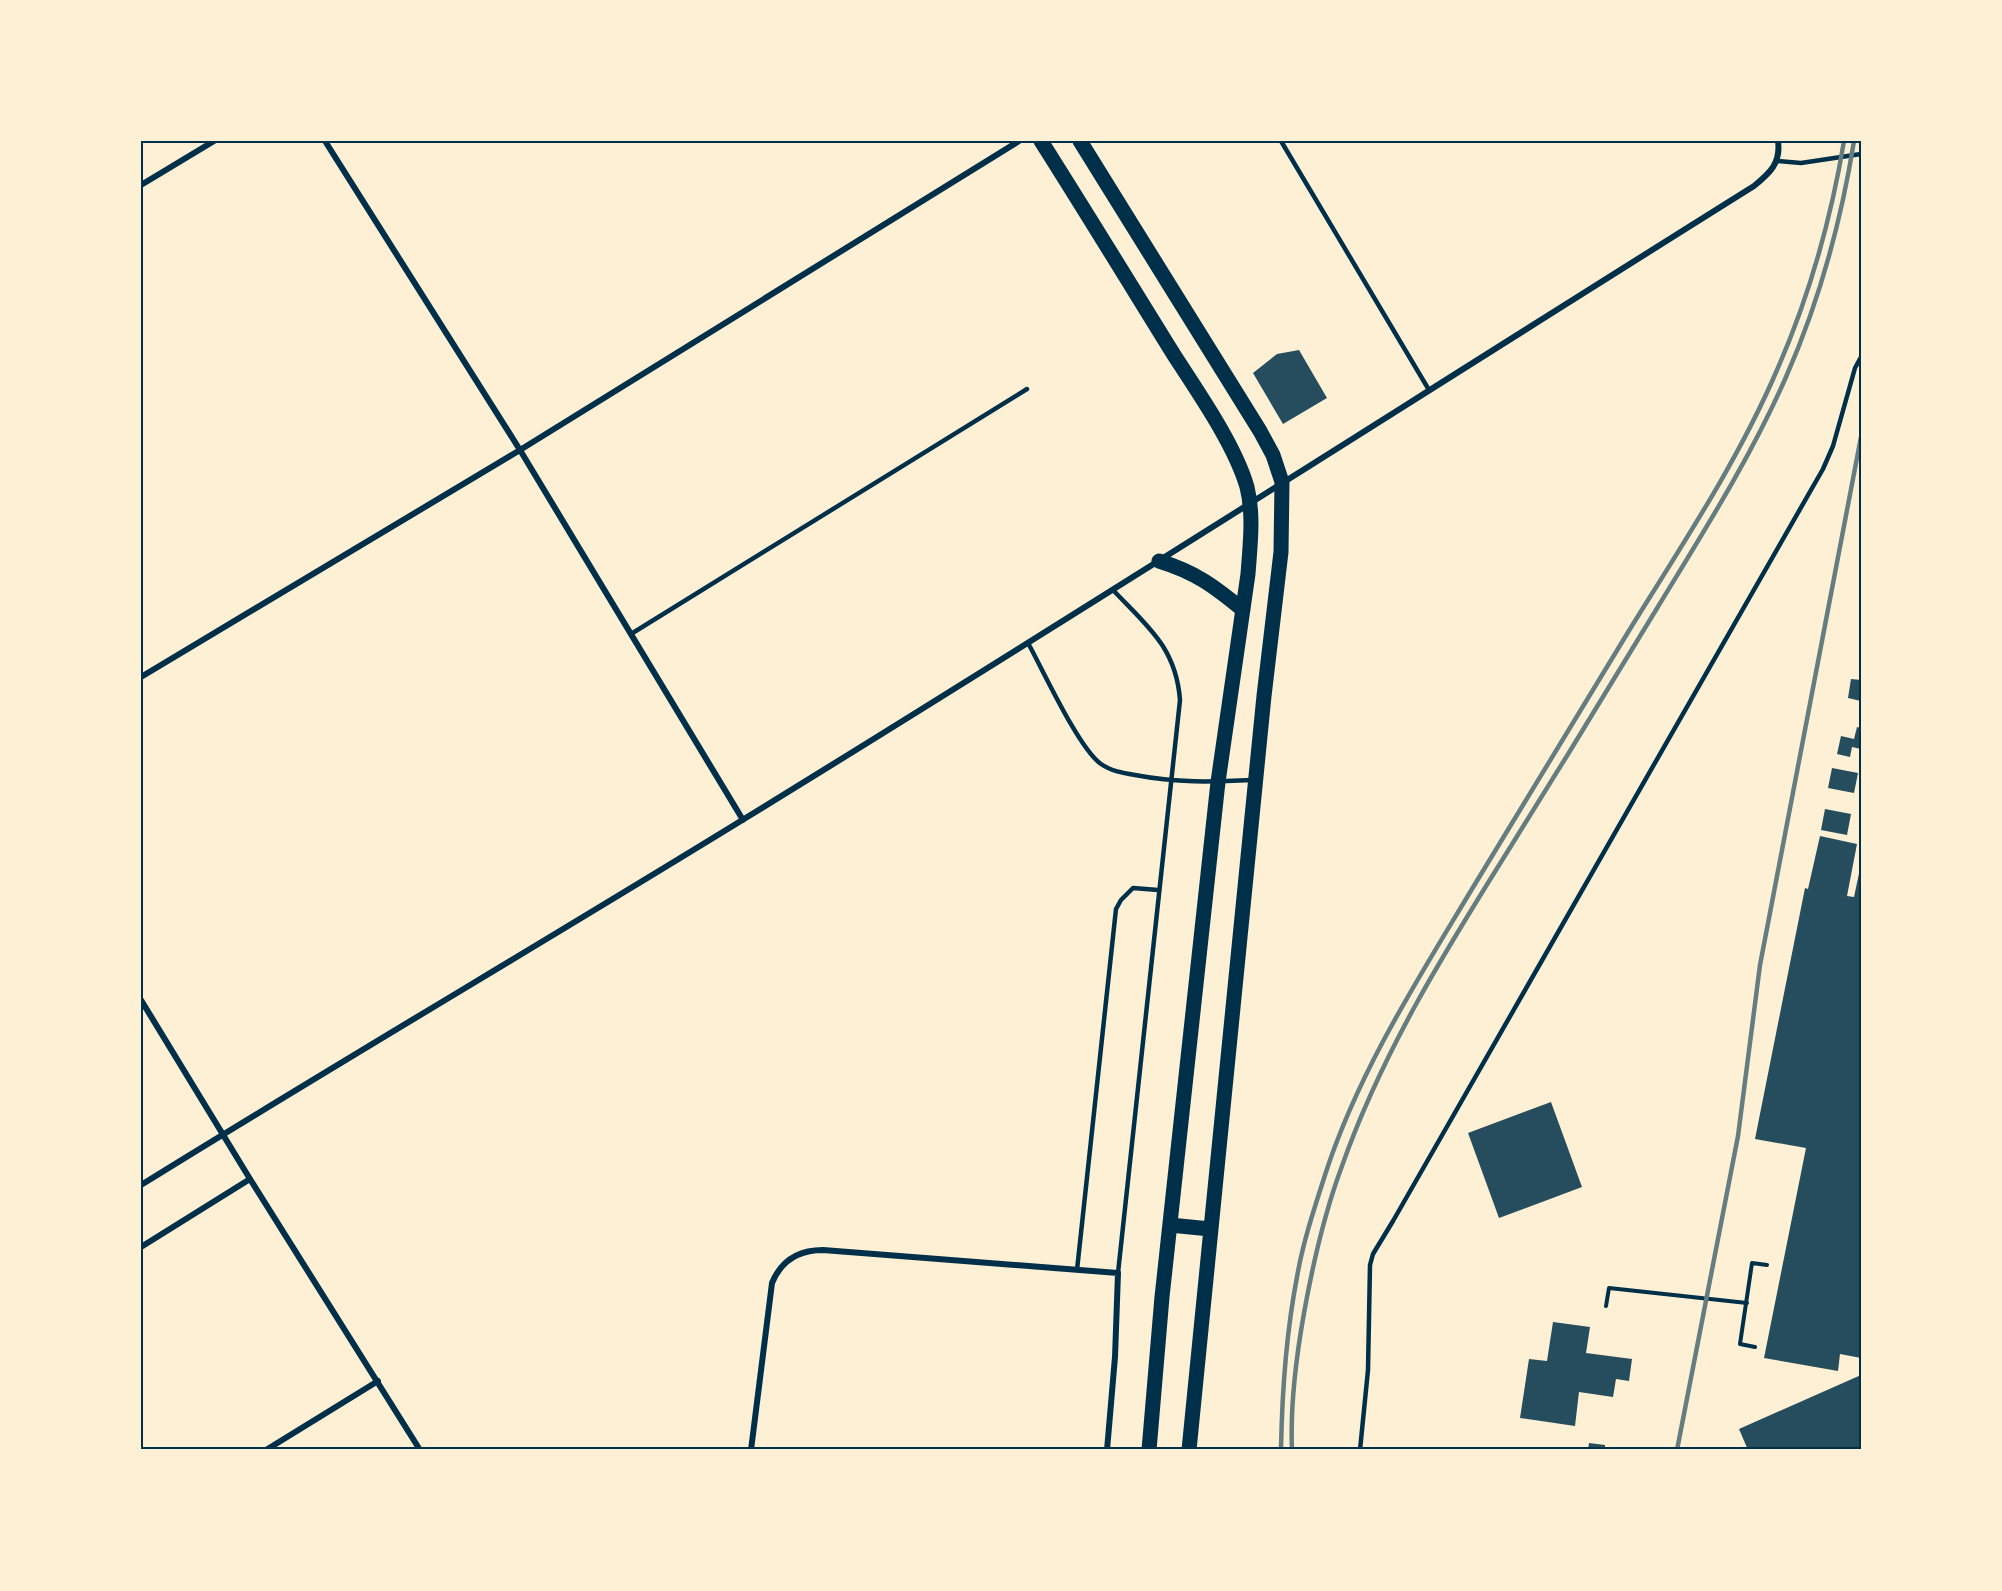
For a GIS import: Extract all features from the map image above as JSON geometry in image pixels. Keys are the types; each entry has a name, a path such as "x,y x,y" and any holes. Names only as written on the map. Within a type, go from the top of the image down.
{"main road":[{"path":"1041,141 1203,401 1238,464 1250,502 1250,549 1218,782 1170,1225 1149,1450"},
{"path":"1080,141 1260,431 1273,455 1282,482 1281,552 1189,1450"},
{"path":"1159,561 1185,569 1217,588 1243,610"},
{"path":"1170,1225 1210,1229"}],"street":[{"path":"141,185 214,141"},
{"path":"325,141 520,450 743,820"},
{"path":"141,677 520,450 1018,142 1027,141"},
{"path":"141,1185 743,820 1754,186 1769,173 1777,161 1778,141"},
{"path":"141,1000 420,1450"},
{"path":"141,1247 250,1179"},
{"path":"751,1450 772,1283 777,1272 794,1256 813,1250 1118,1273 1115,1357 1107,1450"},
{"path":"266,1450 378,1381"}],"lane":[{"path":"1281,141 1429,390"},
{"path":"1777,161 1801,163 1861,154"},
{"path":"1360,1450 1368,1370 1372,1254 1399,1211 1823,469 1833,446 1855,368 1861,357"},
{"path":"631,634 1027,388"},
{"path":"1113,590 1167,652 1175,668 1180,700 1169,781 1118,1273"},
{"path":"1028,643 1078,736 1100,764 1115,771 1169,781 1256,780"},
{"path":"1077,1270 1116,909 1133,888 1158,890"}],"path":[{"path":"1755,1347 1740,1344 1752,1263 1767,1265"},
{"path":"1606,1306 1609,1288 1747,1303"}],"building":[{"path":"1299,350 1327,398 1283,424 1253,373 1277,354"},
{"path":"1851,679 1861,680 1861,701 1848,698"},
{"path":"1857,727 1861,728 1861,749 1852,747 1850,757 1837,754 1841,736 1854,739"},
{"path":"1832,768 1858,773 1854,793 1828,788"},
{"path":"1825,809 1851,814 1847,835 1821,830"},
{"path":"1820,836 1857,844 1847,896 1854,897 1861,864 1861,1358 1840,1354 1838,1371 1764,1358 1806,1148 1755,1139 1805,888 1808,889"},
{"path":"1551,1102 1582,1187 1499,1218 1468,1133"},
{"path":"1553,1322 1590,1327 1586,1353 1632,1359 1629,1381 1616,1379 1613,1397 1579,1392 1575,1426 1520,1418 1529,1359 1547,1361"},
{"path":"1861,1375 1861,1450 1748,1450 1739,1429"},
{"path":"1589,1443 1605,1445 1605,1450 1588,1450"}],"railway":[{"path":"1281,1450 1287,1341 1300,1264 1326,1172 1355,1098 1391,1026 1431,957 1689,534 1762,404 1789,342 1809,286 1826,228 1844,141"},
{"path":"1292,1450 1294,1381 1311,1276 1342,1166 1376,1082 1440,962 1693,549 1758,436 1798,349 1819,291 1843,202 1854,141"},
{"path":"1677,1450 1738,1136 1760,965 1861,437"}]}
